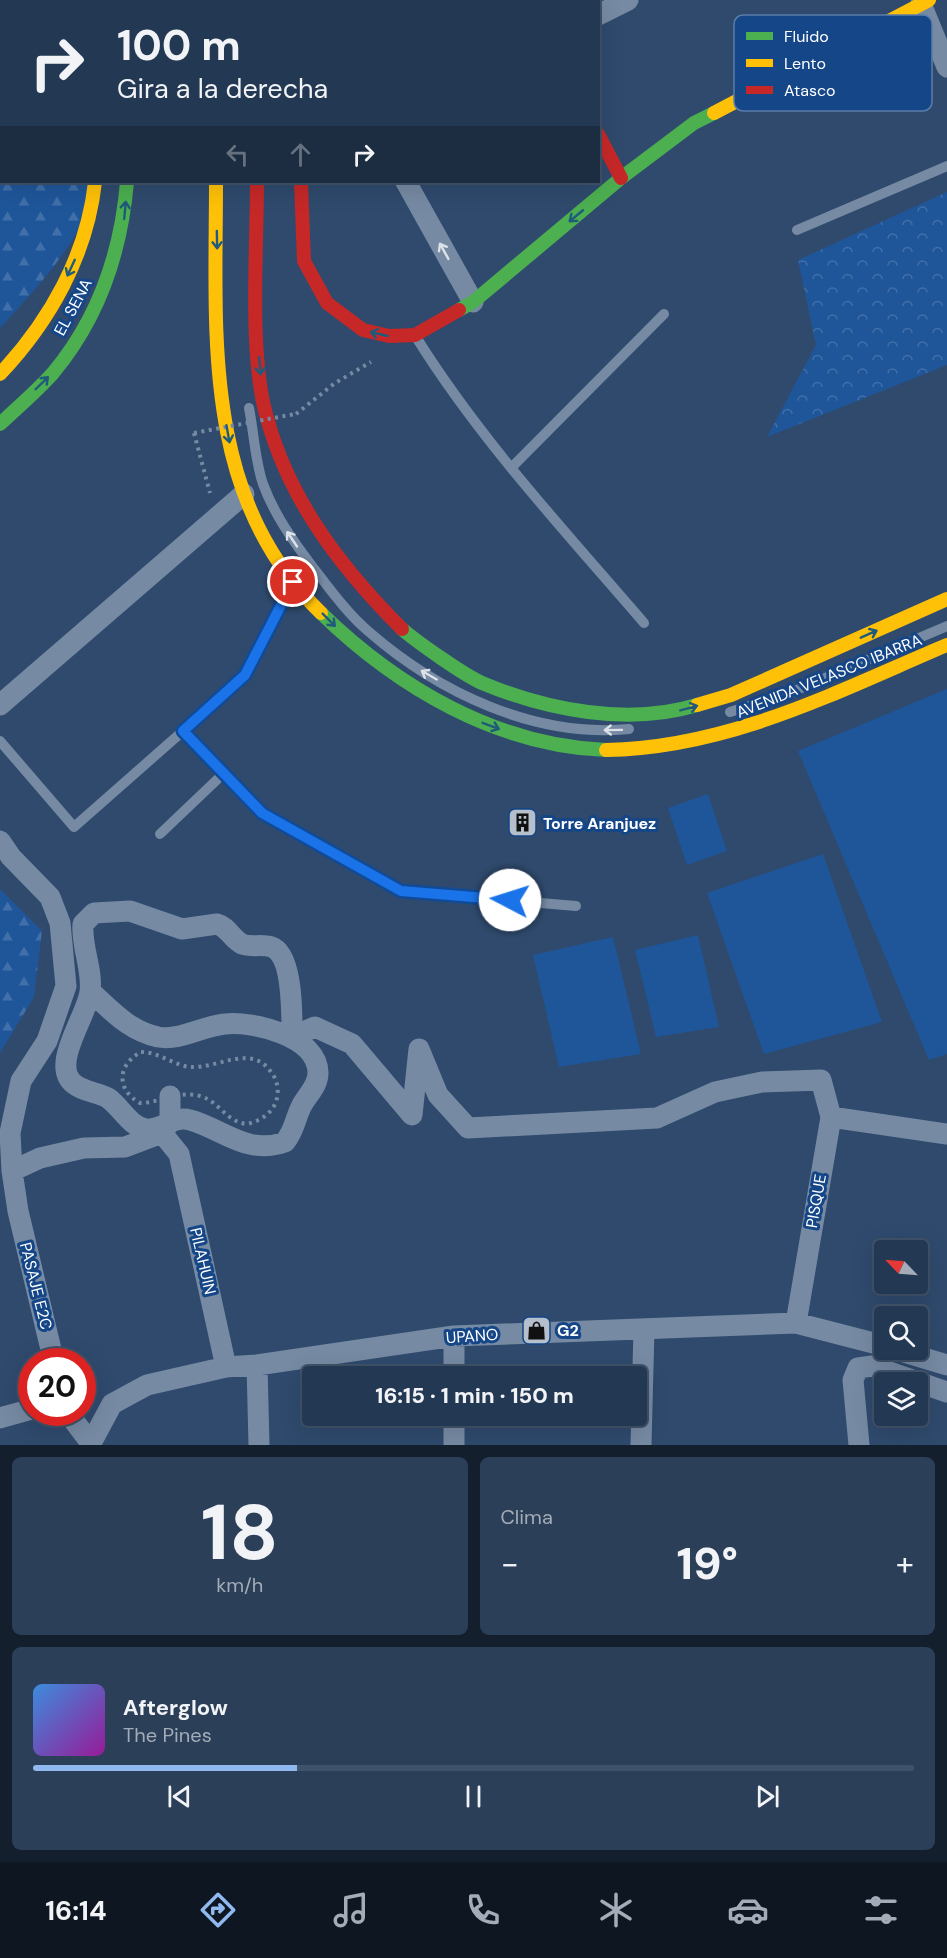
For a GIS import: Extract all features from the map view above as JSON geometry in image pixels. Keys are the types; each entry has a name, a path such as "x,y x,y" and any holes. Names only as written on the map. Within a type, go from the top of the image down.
{"main road":[{"path":"900,15 925,2"},
{"path":"300,183 304,261 327,303 363,330 389,336 415,335 473,302 621,178 694,123 734,102"},
{"path":"600,139 621,178"},
{"name":"EL SENA","path":"0,424 59,366 88,319 114,262 124,221 127,183"},
{"name":"AVENIDA VELASCO IBARRA","path":"216,183 218,362 227,437 256,526 293,582 331,622 379,664 446,708 522,738 579,749 628,750 698,741 753,728 947,645"},
{"name":"AVENIDA VELASCO IBARRA","path":"257,183 257,339 262,391 284,470 316,529 364,591 404,631 480,682 537,701 584,711 632,714 681,710 731,695 947,599"},
{"name":"EL SENA","path":"0,374 50,312 81,246 96,185"}],"street":[{"path":"600,14 628,0"},
{"path":"932,22 947,66"},
{"path":"407,183 473,302"},
{"path":"0,705 244,494"},
{"path":"0,841 11,857 50,897 88,918"},
{"name":"PASAJE E2C","path":"50,897 60,923 66,986 47,1041 21,1081 10,1133 12,1171 18,1211 51,1348"},
{"path":"90,991 124,1023 159,1037 182,1036 226,1024 252,1025 292,1037 306,1047 317,1065 316,1084 299,1110 295,1127 285,1142 277,1145 255,1144 232,1139 192,1120 166,1127 145,1129 126,1117 116,1104 105,1097 72,1083 67,1074 66,1055 81,1023 90,991 89,963 82,931 88,918 94,913 121,909 182,929 217,924 242,944 264,945 274,949 284,959 291,996 292,1037"},
{"name":"PISQUE","path":"292,1037 315,1027 352,1044 412,1115 419,1048 438,1095 468,1128 657,1118 715,1092 762,1082 821,1080 831,1117 796,1323"},
{"path":"166,1127 170,1096"},
{"path":"831,1117 947,1134"},
{"path":"12,1171 40,1158 84,1148 125,1147 166,1127"},
{"name":"PILAHUIN","path":"166,1127 179,1155 226,1367"},
{"name":"UPANO","path":"90,1443 112,1404 147,1384 226,1367 257,1365 454,1336 796,1323 874,1343"},
{"path":"641,1445 644,1329"},
{"path":"454,1336 454,1366"},
{"path":"928,1359 947,1365"},
{"path":"257,1365 259,1445"},
{"path":"859,1445 853,1380 858,1368 872,1366 947,1392"},
{"path":"0,1418 18,1413"},
{"path":"78,1426 90,1443"},
{"path":"454,1426 454,1445"}],"lane":[{"path":"797,230 947,166"},
{"path":"246,183 248,387 263,484 290,536 331,591 368,631 424,672 485,706 552,726 611,731 646,728"},
{"path":"511,468 664,314"},
{"path":"415,335 444,381 511,468 644,623"},
{"path":"0,741 74,827 245,675 293,582"},
{"path":"716,717 792,692 947,626"},
{"path":"183,731 262,813 401,891 576,906"},
{"path":"160,834 224,773"}],"path":[{"path":"203,476 194,433 295,414 335,383 375,359"},
{"path":"141,1052 188,1067 220,1063 247,1056 268,1067 274,1076 279,1094 271,1111 248,1124 229,1118 204,1098 187,1094 170,1096 147,1103 134,1100 122,1082 122,1072 127,1062 141,1052"}],"green space":[{"path":"0,183 99,183 81,224 58,261 0,328"},
{"path":"947,192 947,365 767,437 816,345 798,260"},
{"path":"947,689 947,1054 929,1060 798,751"},
{"path":"708,794 727,851 687,865 668,808"},
{"path":"823,854 882,1022 764,1054 707,893"},
{"path":"0,889 42,931 34,997 0,1053"},
{"path":"698,935 719,1027 656,1037 635,950"},
{"path":"613,937 641,1054 559,1067 533,955"}],"traffic: fast":[{"path":"459,310 473,302 621,178 694,123 714,113"},
{"path":"0,424 53,373 83,330 95,307 113,259 127,183"},
{"path":"321,613 382,665 451,708 526,737 566,746 606,750"},
{"path":"402,629 474,679 533,701 588,712 616,714 671,711 697,705"}],"traffic: slow":[{"path":"900,15 929,0"},
{"path":"714,113 734,102"},
{"path":"0,374 35,332 63,286 84,235 95,183"},
{"path":"216,183 218,355 224,411 235,466 254,518 282,567 321,613"},
{"path":"697,705 731,695 947,599"},
{"path":"606,750 651,747 739,728 823,698 947,645"}],"traffic: jam":[{"path":"600,138 621,178"},
{"path":"257,183 255,322 259,377 272,435 284,466 316,525 356,579 402,629"},
{"path":"301,183 304,261 327,303 363,330 389,336 415,335 459,310"}],"place":[{"name":"Torre Aranjuez","path":"522,823"},
{"name":"G2","path":"536,1330"}],"route":[{"path":"293,582 245,675 183,731 262,813 401,891 510,900"}]}
